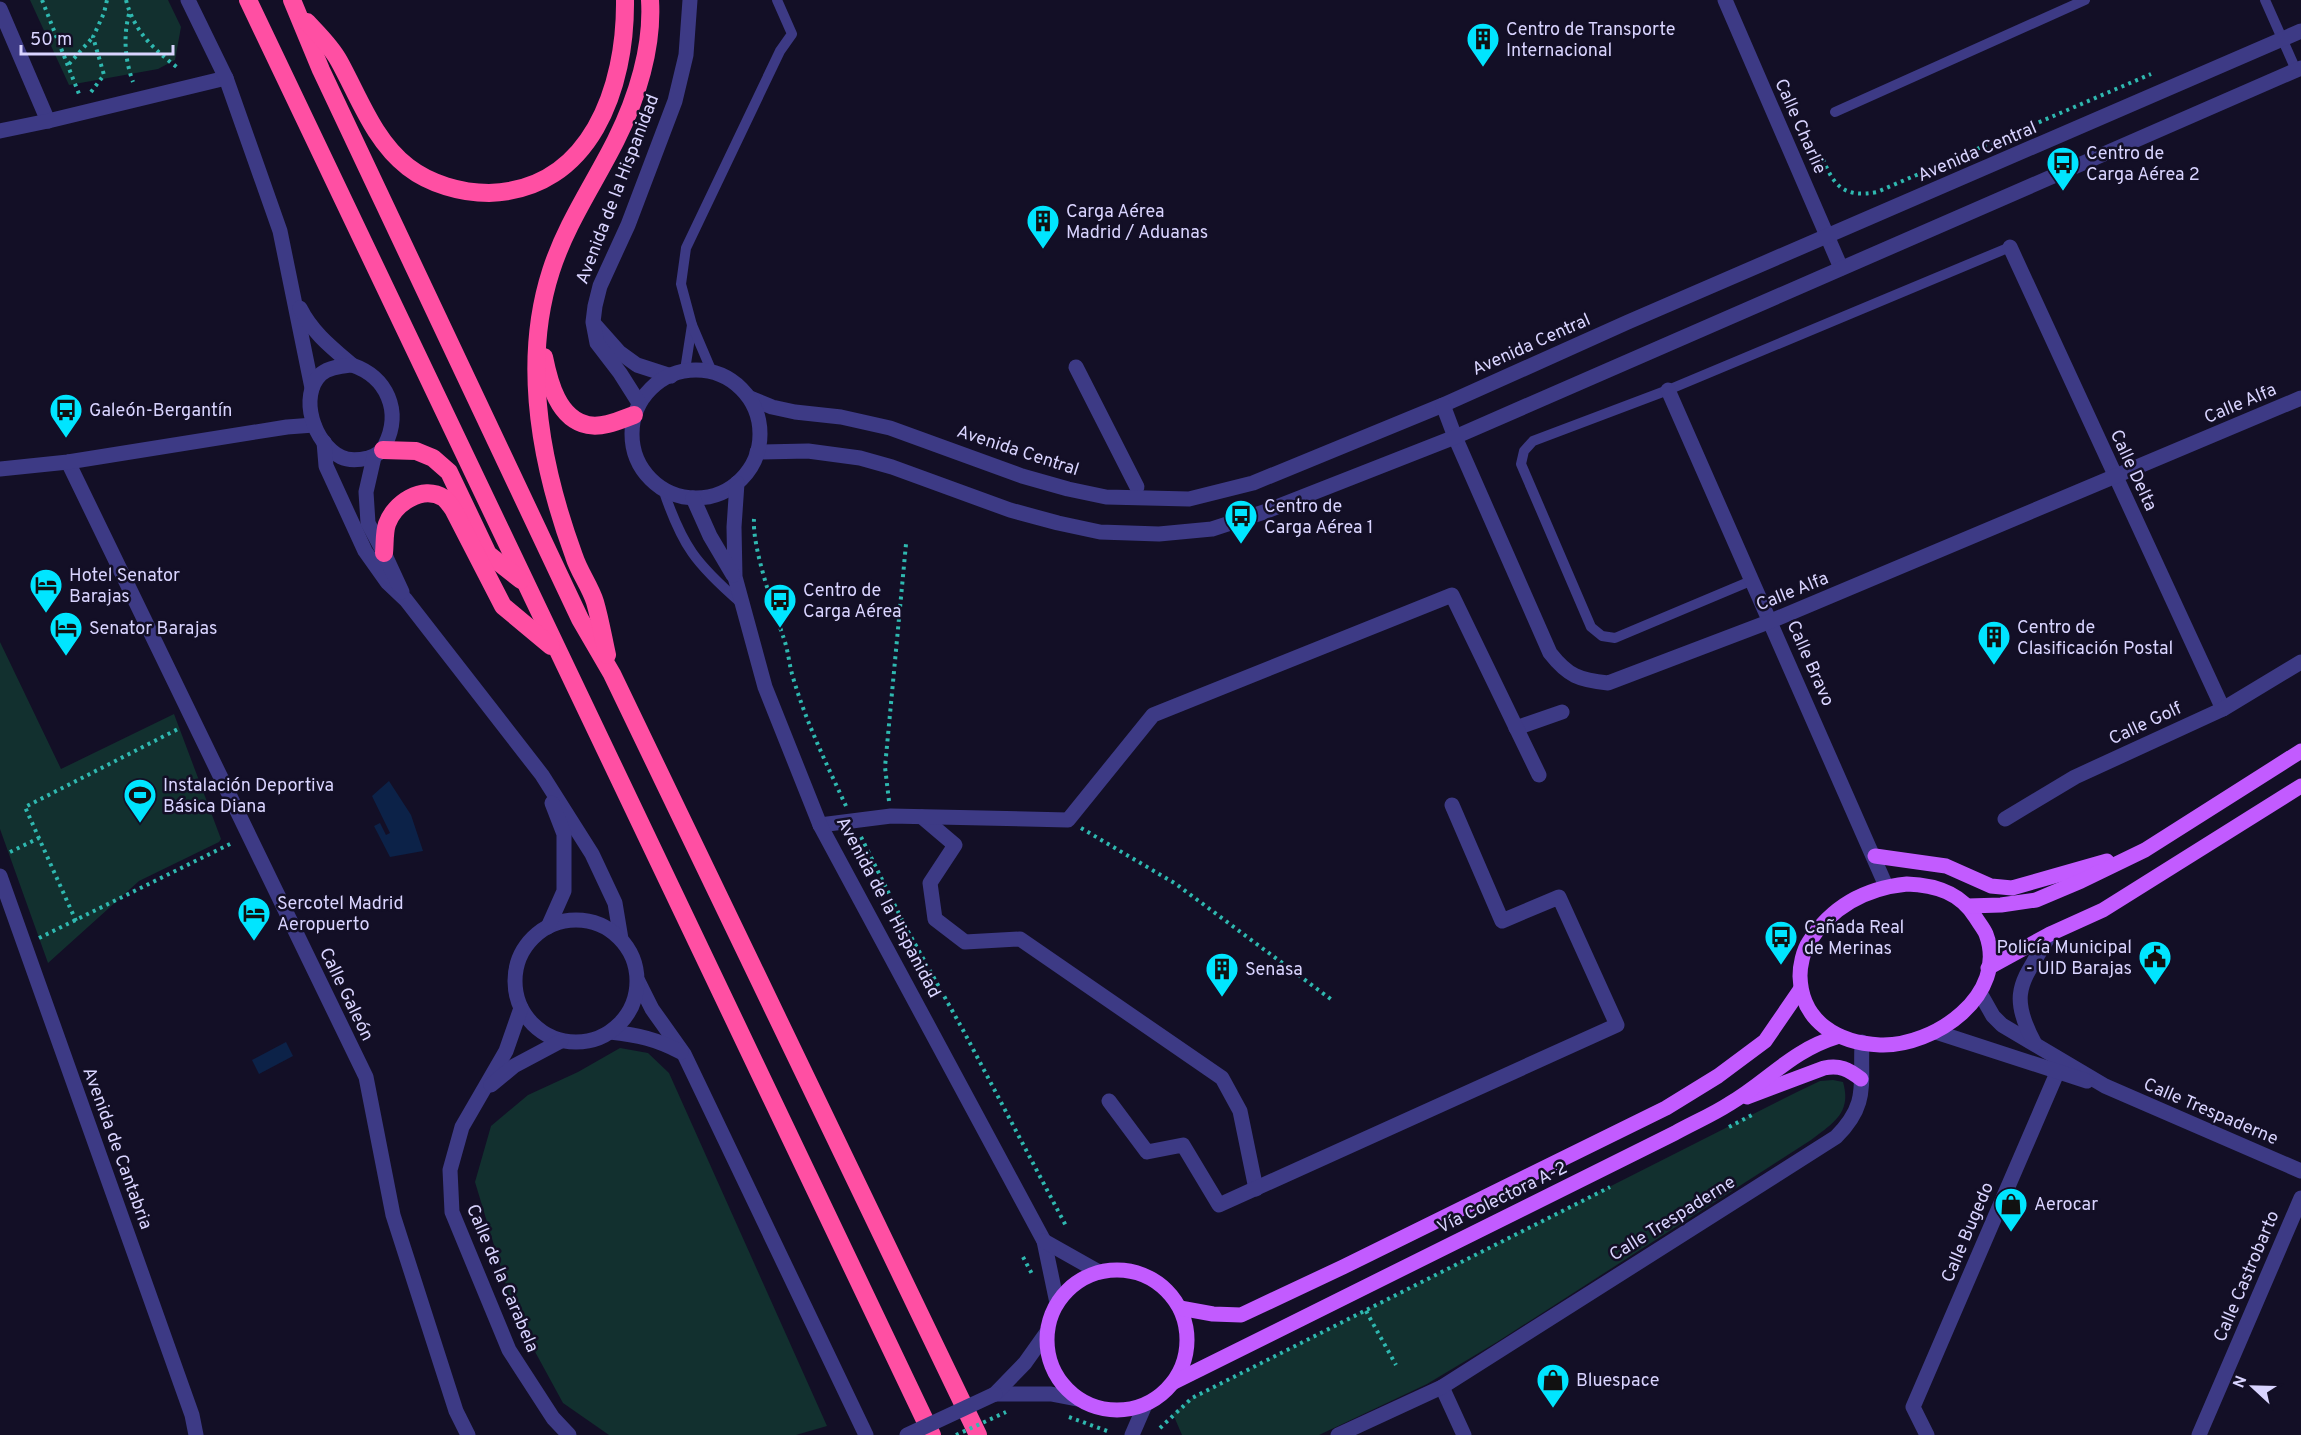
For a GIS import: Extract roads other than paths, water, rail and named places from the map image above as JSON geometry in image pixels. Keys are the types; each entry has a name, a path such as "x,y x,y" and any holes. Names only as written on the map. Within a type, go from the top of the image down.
{"highway":[{"path":"248,0 932,1435"},
{"path":"294,4 338,58 363,109 388,147 407,166 427,179 452,188 482,193 529,187 554,174 570,163 592,135 607,105 617,76 624,45 625,0"},
{"path":"612,674 595,600 574,558 548,468 536,391 539,328 551,272 572,219 616,140 629,111 640,78 647,44 650,0"},
{"path":"294,4 321,70 580,620 612,674 977,1434"},
{"path":"539,328 551,387 562,408 571,416 580,422 596,425 608,424 636,409"},
{"path":"378,453 416,451 433,458 449,472 488,554 524,582"},
{"path":"384,553 386,526 394,510 404,500 418,495 443,498 453,509 503,606 556,650"}],"main road":[{"path":"1968,906 2001,905 2036,900 2081,881 2145,850 2301,751"},
{"path":"1988,968 2050,934 2103,910 2301,786"},
{"path":"1875,856 1946,866 1991,886 2012,888 2145,850"},
{"path":"1925,884 1952,893 1968,906 1986,933 1989,950 1988,968 1980,993 1962,1013 1936,1032 1908,1042 1881,1045 1839,1036 1823,1028 1809,1013 1800,990 1800,969 1808,944 1836,910 1856,897 1887,886 1925,884"},
{"name":"Vía Colectora A-2","path":"1180,1308 1213,1314 1241,1315 1371,1254 1666,1108 1718,1076 1765,1041 1800,990"},
{"name":"Vía Colectora A-2","path":"1174,1382 1730,1104 1782,1064 1816,1043 1839,1036"},
{"path":"1730,1104 1824,1068 1836,1066 1850,1070 1861,1079"},
{"path":"1118,1270 1137,1272 1154,1280 1169,1292 1180,1308 1186,1326 1187,1346 1183,1365 1174,1382 1146,1405 1128,1410 1110,1411 1093,1407 1077,1399 1059,1381 1048,1358 1047,1332 1050,1317 1068,1289 1082,1279 1098,1272 1118,1270"}],"street":[{"path":"188,0 226,78 280,231 312,388 310,405 314,425 324,442 340,457 358,460 378,453"},
{"name":"Avenida de la Hispanidad","path":"636,409 620,372 597,343 593,322 600,286 632,215 675,101 686,55 690,0"},
{"name":"Calle Charlie","path":"1725,0 1841,268"},
{"path":"0,9 48,122"},
{"name":"Avenida Central","path":"750,398 772,407 842,417 890,429 1022,476 1068,489 1106,496 1189,499 1253,483 1443,405 1628,322 2301,31"},
{"path":"757,452 808,451 860,458 892,467 1010,510 1058,524 1100,532 1159,534 1212,529 1234,523 1455,437 2299,69"},
{"path":"0,131 48,122 226,78"},
{"name":"Calle Delta","path":"2010,247 2223,709"},
{"path":"293,295 307,321 320,337 351,365 366,370 378,381 389,398 393,414 391,433 378,453 366,492 368,523 406,600"},
{"path":"593,322 619,352 637,365 678,373 712,372 720,374 737,384 750,398 758,415 760,434 757,452 749,469 736,483 716,494 693,498 678,495 663,489 639,465 632,440 636,409 648,393 678,373"},
{"path":"312,388 322,374 336,367 351,365"},
{"path":"1076,367 1137,487"},
{"name":"Calle Bravo","path":"1668,390 1887,886"},
{"name":"Calle Alfa","path":"1443,405 1550,653 1561,667 1574,676 1586,681 1608,682 1771,621 2301,398"},
{"path":"0,469 68,462 287,427 314,425"},
{"path":"324,442 326,466 365,551 387,582 406,600 542,775 592,854 615,903 621,939"},
{"name":"Calle Galeón","path":"68,462 366,1077 393,1215 456,1411 468,1435"},
{"name":"Avenida de la Hispanidad","path":"736,483 735,577 765,687 820,825 1044,1241 1057,1303"},
{"name":"Avenida de la Hispanidad","path":"693,498 710,536 735,577"},
{"path":"820,825 891,816 1068,820 1153,715 1452,595 1539,775"},
{"name":"Calle Golf","path":"2005,819 2075,777 2223,709 2301,662"},
{"path":"1516,728 1562,712"},
{"path":"542,775 564,834 564,891 548,927"},
{"path":"1108,1101 1147,1152 1183,1146 1219,1205 1617,1025 1559,897 1502,921 1452,805"},
{"path":"922,817 955,845 930,884 934,919 965,942 1020,939 1222,1078 1240,1111 1256,1189"},
{"name":"Avenida de Cantabria","path":"0,876 188,1404 196,1435"},
{"path":"638,981 634,1001 625,1019 610,1032 586,1042 561,1041 544,1034 530,1022 521,1008 515,985 518,962 530,941 548,927 567,920 586,921 605,927 621,939 633,958 638,981 652,1008 684,1054 866,1435"},
{"path":"2035,1044 2020,1009 2021,983 2050,934"},
{"name":"Calle Trespaderne","path":"1980,993 1993,1016 2002,1025 2105,1086 2301,1171"},
{"path":"484,1091 506,1051 521,1008"},
{"path":"610,1032 657,1040 684,1054"},
{"name":"Calle Trespaderne","path":"1936,1032 2057,1073 2105,1086"},
{"path":"484,1091 514,1066 561,1041"},
{"name":"Calle Trespaderne","path":"1338,1435 1442,1387 1836,1137 1850,1123 1858,1108 1861,1092 1862,1042"},
{"name":"Calle Bugedo","path":"1926,1435 1913,1407 2057,1073"},
{"name":"Calle de la Carabela","path":"484,1091 462,1127 450,1170 452,1212 509,1350 553,1418 569,1435"},
{"name":"Calle Castrobarto","path":"2199,1435 2301,1198"},
{"path":"1044,1241 1098,1272"},
{"path":"907,1435 995,1394 1025,1363 1047,1332"},
{"path":"1442,1387 1464,1435"},
{"path":"995,1394 1051,1394 1077,1399"},
{"path":"1132,1435 1146,1405"}],"lane":[{"path":"712,372 692,325 681,284 686,248 780,51 792,34 777,0"},
{"path":"1835,112 2085,0"},
{"path":"2265,0 2282,39 2299,69"},
{"path":"1753,580 1615,638 1602,636 1592,627 1521,464 1524,451 1533,441 1668,390 2010,247"},
{"path":"678,373 692,325"},
{"path":"663,489 676,526 688,548 710,577 741,603"}],"water":[{"path":"389,781 411,815 423,851 390,857 374,826 380,823 386,835 390,833 372,796"},
{"path":"286,1042 293,1056 259,1074 252,1060"}],"place":[{"name":"Centro de Transporte Internacional","path":"1483,68"},
{"name":"Centro de Carga Aérea 2","path":"2063,192"},
{"name":"Carga Aérea Madrid / Aduanas","path":"1043,250"},
{"name":"Galeón-Bergantín","path":"66,439"},
{"name":"Centro de Carga Aérea 1","path":"1241,545"},
{"name":"Hotel Senator Barajas","path":"46,614"},
{"name":"Centro de Carga Aérea","path":"780,629"},
{"name":"Senator Barajas","path":"66,657"},
{"name":"Centro de Clasificación Postal","path":"1994,666"},
{"name":"Instalación Deportiva Básica Diana","path":"140,824"},
{"name":"Sercotel Madrid Aeropuerto","path":"254,942"},
{"name":"Cañada Real de Merinas","path":"1781,966"},
{"name":"Policía Municipal - UID Barajas","path":"2155,986"},
{"name":"Senasa","path":"1222,998"},
{"name":"Aerocar","path":"2011,1233"},
{"name":"Bluespace","path":"1553,1409"}]}
